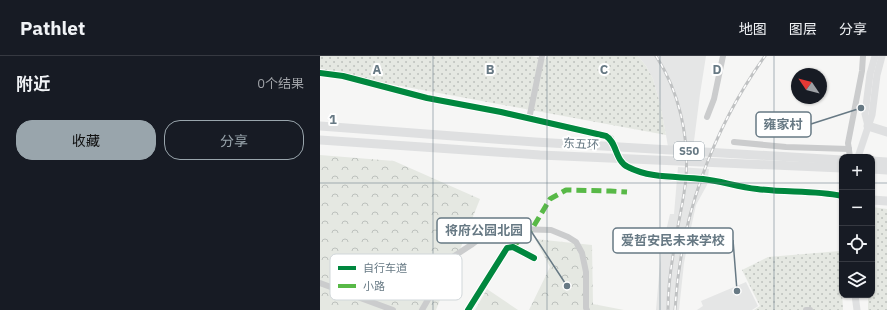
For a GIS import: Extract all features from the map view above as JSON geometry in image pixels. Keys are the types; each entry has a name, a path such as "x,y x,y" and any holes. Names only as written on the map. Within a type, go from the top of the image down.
{"highway":[{"name":"东五环","path":"320,126 536,142 839,160"},
{"path":"868,126 887,132"},
{"name":"东五环","path":"320,140 540,155 839,168"},
{"path":"875,162 887,162"},
{"path":"875,169 887,170"},
{"path":"875,200 887,201"}],"main road":[{"path":"868,126 865,114 869,81 875,56"},
{"path":"859,154 872,115 877,74 882,56"},
{"path":"855,298 856,310"}],"street":[{"path":"530,119 542,56"},
{"path":"707,117 714,99 723,56"},
{"path":"850,154 848,143 862,71 863,56"},
{"path":"320,73 342,76 427,98 606,136 611,138 617,155 623,165 647,174 671,178"},
{"path":"734,142 849,149"},
{"path":"702,179 757,190 811,192 839,196"},
{"path":"457,254 488,232 514,229 551,230 568,237 576,242 582,253 586,272 587,310"},
{"path":"468,310 507,248 514,247 534,258"},
{"path":"320,283 330,287"},
{"path":"366,300 393,310"},
{"path":"422,310 428,300"}],"shaded area":[{"path":"638,56 706,56 693,149 668,147 660,104 653,79 646,66"},
{"path":"678,167 709,169 707,185 696,205 684,263 679,310 656,310 661,252 670,214 674,214"},
{"path":"746,282 758,306 752,310 697,310 703,306 701,301"}],"green space":[{"path":"320,56 531,56 546,59 547,56 638,56 646,66 653,79 666,135 320,71"},
{"path":"320,155 394,161 480,199 458,254 330,254 330,300 440,300 436,310 320,310"},
{"path":"875,207 887,209 887,310 868,310 868,298 875,298"},
{"path":"535,239 592,245 593,304 624,310 529,310 550,267"},
{"path":"839,251 839,298 842,298 843,310 754,310 760,306 742,270 768,257"},
{"path":"487,289 518,310 475,310"}],"tunnel":[{"path":"671,178 702,179"}],"railway":[{"path":"656,56 671,84 681,114 687,162 684,194 671,268 668,310"},
{"path":"675,310 678,276 684,242 702,177 729,114 746,84 765,56"}],"marked path":[{"path":"513,247 532,229 550,199 566,190 627,192"}],"cycle path":[{"path":"320,73 343,76 427,98 501,112 606,136 610,139 618,156 624,164 646,174 710,180 757,189 839,195"},
{"path":"468,310 507,248 513,247 534,258"}],"place":[{"name":"雍家村","path":"861,108"},
{"name":"将府公园北园","path":"567,286"},
{"name":"爱哲安民未来学校","path":"737,291"}]}
